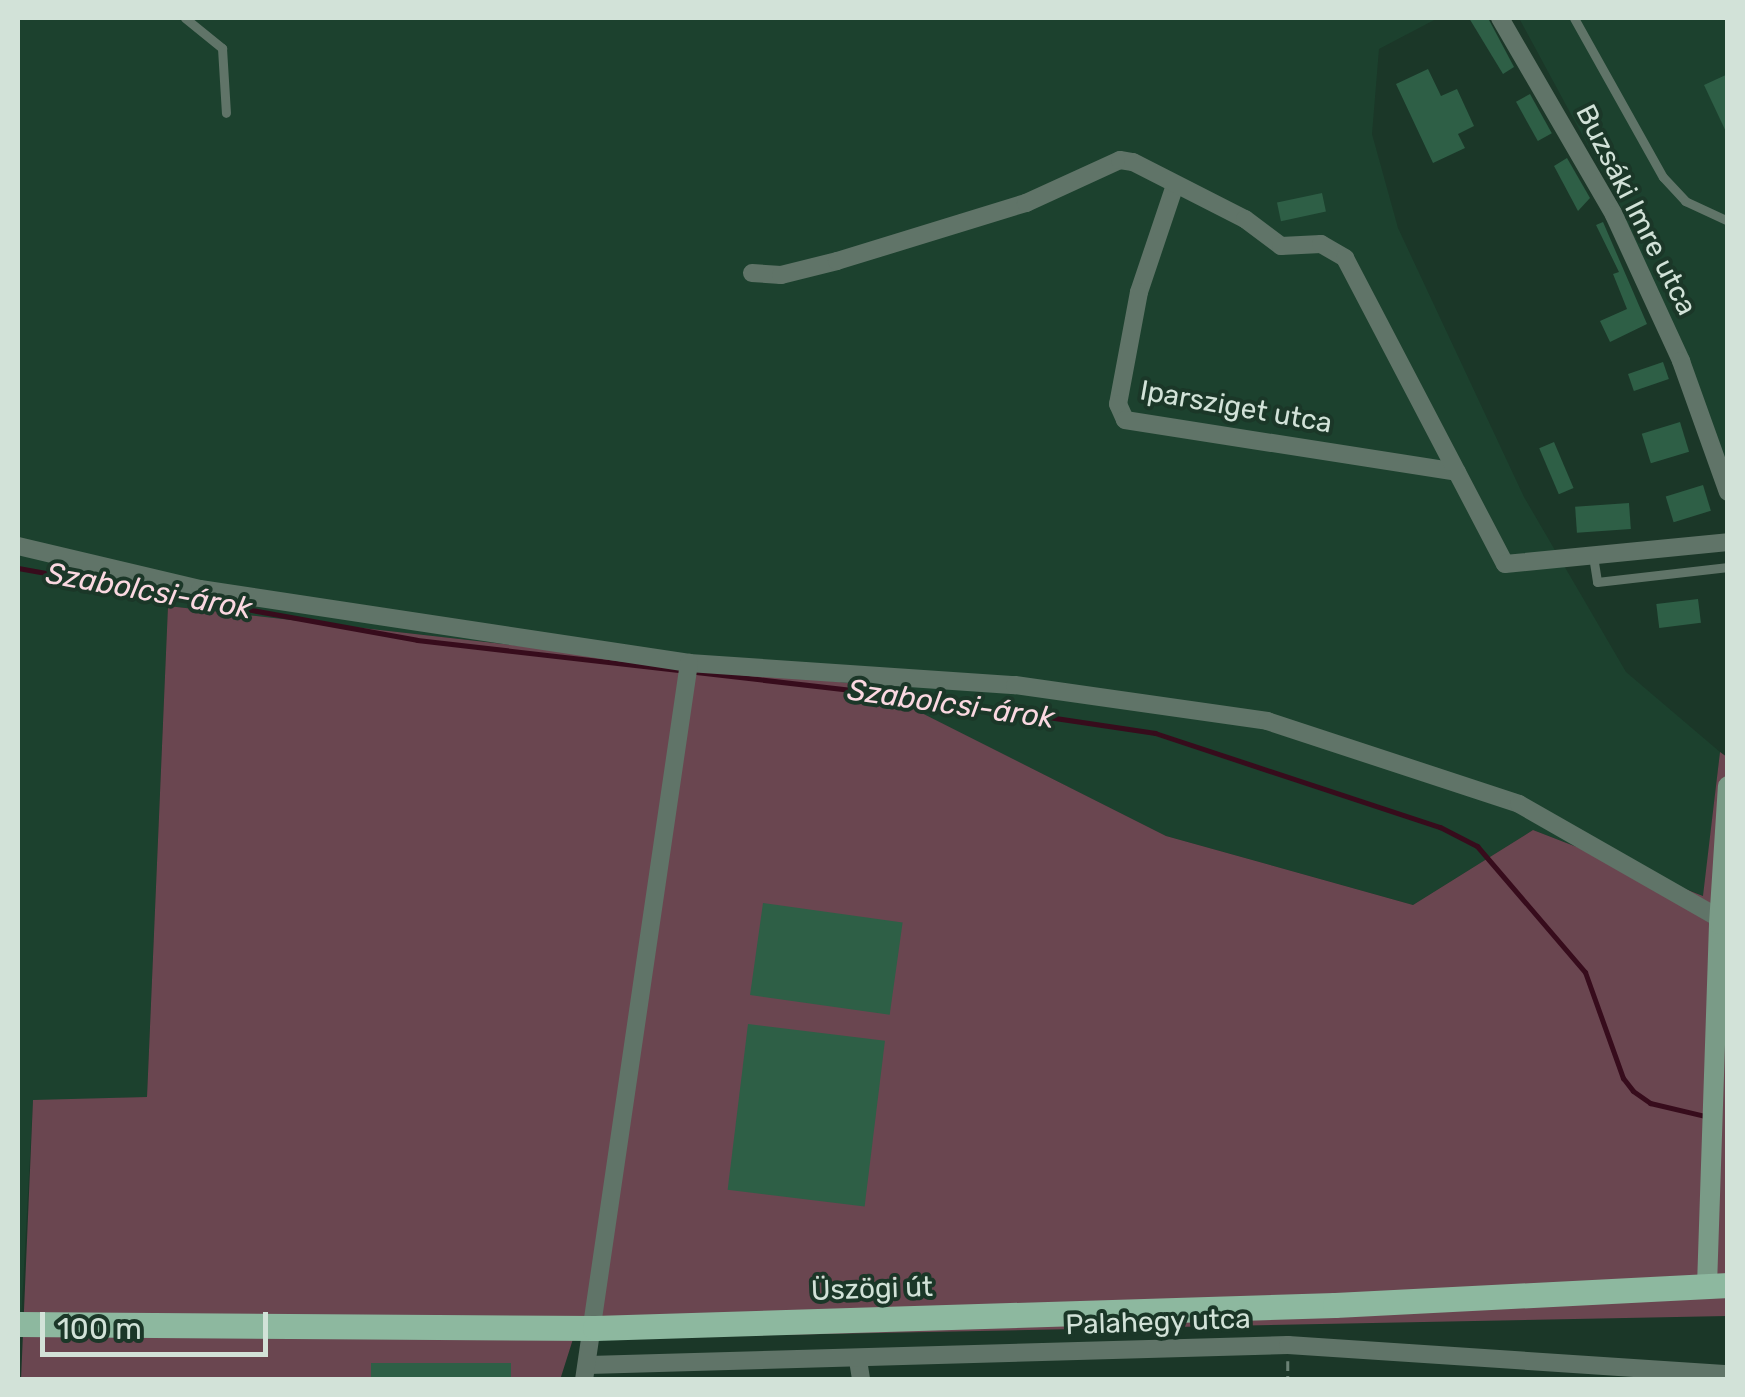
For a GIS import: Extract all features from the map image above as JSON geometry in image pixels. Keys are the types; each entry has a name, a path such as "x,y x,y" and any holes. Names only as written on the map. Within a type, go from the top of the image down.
{"main road":[{"path":"1717,1285 1710,1117 1728,786"},
{"name":"Üszögi út","path":"18,1324 595,1328 1336,1305 1717,1285"}],"street":[{"name":"Buzsáki Imre utca","path":"1500,18 1614,215 1681,361 1728,492"},
{"path":"752,273 797,272 972,221 1120,160 1245,219 1281,246 1321,244 1344,258 1505,564 1728,542"},
{"name":"Iparsziget utca","path":"1175,185 1139,292 1118,404 1124,420 1456,472"},
{"path":"18,546 200,589 688,671 1015,684 1267,721 1519,804 1723,924"},
{"name":"Palahegy utca","path":"688,671 586,1372 1288,1344 1728,1374"},
{"path":"858,1360 861,1380"}],"lane":[{"path":"185,18 222,48 226,113"},
{"path":"1574,18 1663,177 1685,201 1728,220"},
{"path":"1594,556 1597,582 1728,567"}],"shaded area":[{"path":"18,18 1438,18 1379,49 1372,134 1398,228 1524,497 1626,672 1720,752 1704,896 1533,830 1413,905 1166,836 865,685 168,606 147,1097 33,1101 18,1379"},
{"path":"1519,18 1727,18 1727,471 1619,203"},
{"path":"168,606 866,685 1166,836 1413,905 1533,830 1703,896 1720,752 1727,757 1727,1316 573,1339 560,1380 21,1380 33,1100 147,1097"}],"building":[{"path":"1469,18 1488,18 1514,67 1503,74"},
{"path":"1428,69 1441,96 1457,89 1474,126 1458,134 1465,148 1433,163 1396,84"},
{"path":"1728,74 1728,136 1704,85"},
{"path":"1530,94 1552,133 1538,141 1516,102"},
{"path":"1567,158 1590,198 1578,211 1554,166"},
{"path":"1322,193 1326,212 1281,221 1277,203"},
{"path":"1603,222 1647,324 1610,342 1600,321 1627,309 1613,274 1619,272 1596,225"},
{"path":"1663,362 1669,379 1634,391 1628,374"},
{"path":"1680,422 1689,452 1651,463 1642,434"},
{"path":"1554,442 1574,488 1559,494 1539,448"},
{"path":"1703,485 1711,511 1674,522 1666,496"},
{"path":"1629,503 1631,529 1577,533 1575,507"},
{"path":"1698,599 1701,623 1659,628 1656,604"},
{"path":"763,903 903,923 890,1015 750,995"},
{"path":"748,1024 885,1041 865,1207 728,1190"},
{"path":"371,1363 511,1363 511,1380 371,1380"}],"waterway":[{"name":"Szabolcsi-árok","path":"18,568 417,640 921,698 1155,733 1440,827 1477,846 1585,972 1623,1078 1633,1091 1650,1103 1705,1116"}]}
